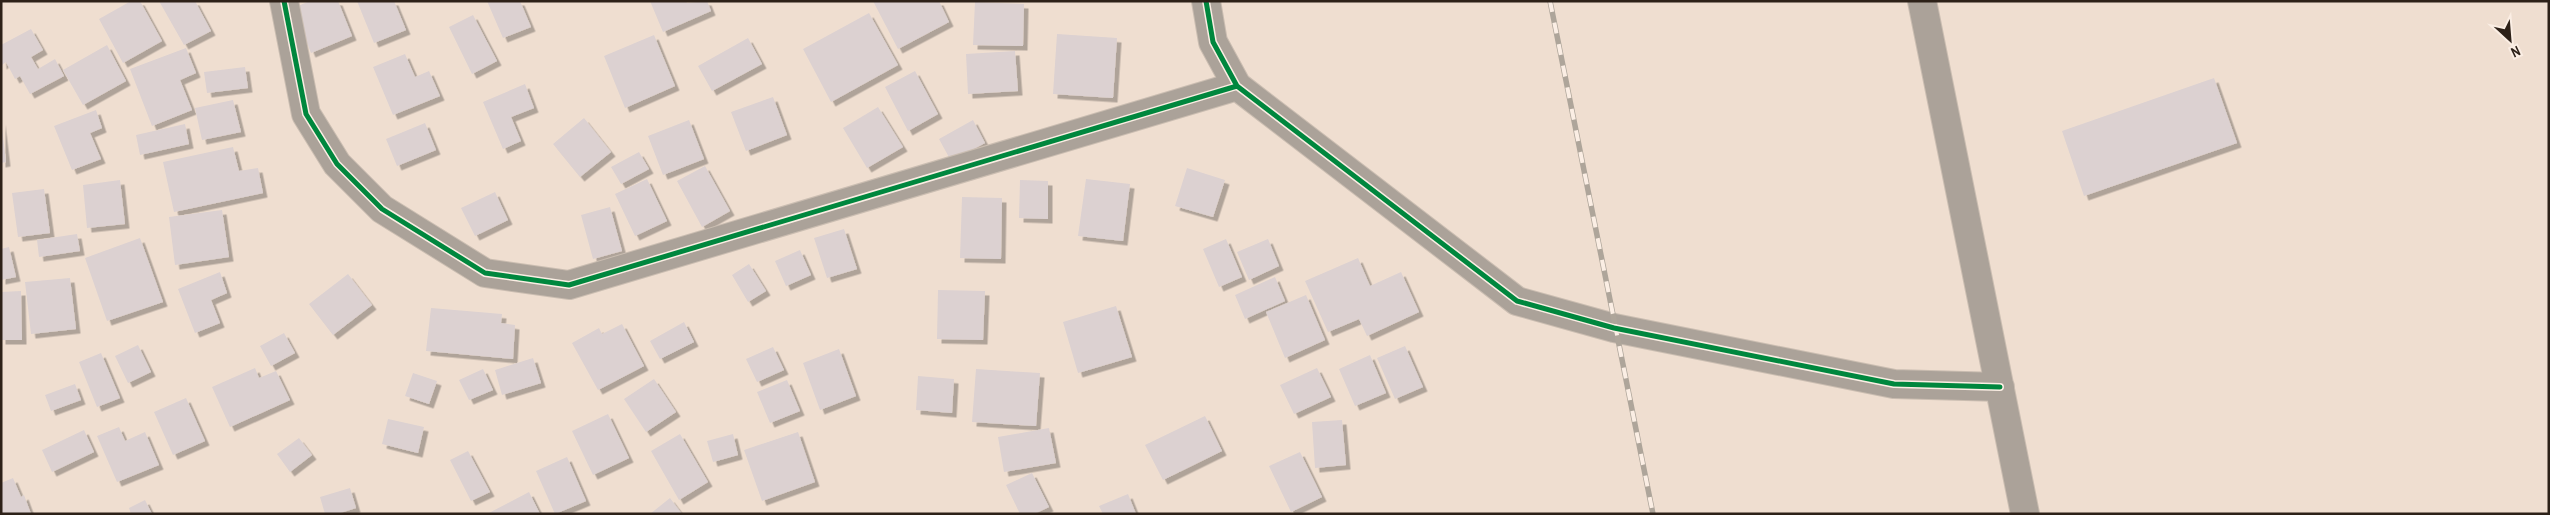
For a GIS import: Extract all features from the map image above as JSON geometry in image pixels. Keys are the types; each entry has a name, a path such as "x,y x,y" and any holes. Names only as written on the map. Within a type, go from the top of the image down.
{"street":[{"path":"284,1 306,114 337,164 382,209 485,273 569,286 1237,86"},
{"path":"1206,1 1214,42 1237,86 1518,301 1614,328 1894,384 2000,387"},
{"path":"1922,1 2025,514"}],"building":[{"path":"131,1 140,1 162,41 123,63 99,19"},
{"path":"159,1 195,1 211,31 184,45"},
{"path":"310,1 338,1 352,36 311,53 293,8"},
{"path":"357,1 394,1 406,30 374,43"},
{"path":"487,1 520,1 531,27 503,38"},
{"path":"650,1 686,1 687,3 707,1 711,11 663,32"},
{"path":"873,1 939,1 949,22 898,49"},
{"path":"975,2 1024,4 1023,46 973,45"},
{"path":"869,13 898,65 831,102 803,49"},
{"path":"473,15 497,61 472,74 449,27"},
{"path":"31,29 43,50 31,57 38,69 55,59 64,76 30,94 20,76 15,79 6,62 2,65 1,45"},
{"path":"1057,34 1117,38 1113,98 1053,94"},
{"path":"654,35 675,86 625,108 604,56"},
{"path":"748,38 762,64 712,91 698,66"},
{"path":"107,45 126,81 83,105 63,70"},
{"path":"186,48 196,73 180,80 192,110 152,126 130,69"},
{"path":"1015,51 1018,91 968,94 966,54"},
{"path":"405,54 415,77 429,71 440,96 393,115 373,67"},
{"path":"245,67 248,88 207,93 204,72"},
{"path":"915,71 938,114 908,131 885,87"},
{"path":"2214,78 2237,143 2084,196 2062,131"},
{"path":"525,84 534,108 511,117 521,141 503,149 483,102"},
{"path":"773,97 787,135 746,151 731,112"},
{"path":"233,100 241,132 202,140 195,108"},
{"path":"878,107 903,147 867,168 843,128"},
{"path":"96,110 102,128 90,133 101,159 72,170 54,126"},
{"path":"584,118 611,152 580,177 553,144"},
{"path":"1,120 6,162 1,163"},
{"path":"689,120 704,159 663,175 648,136"},
{"path":"973,120 985,143 951,161 939,139"},
{"path":"425,123 436,150 397,166 386,139"},
{"path":"185,124 189,144 140,155 136,135"},
{"path":"233,147 239,171 258,168 263,193 174,212 163,162"},
{"path":"639,152 649,169 621,184 611,167"},
{"path":"705,166 730,211 702,227 677,181"},
{"path":"1187,168 1225,180 1213,217 1175,206"},
{"path":"647,179 667,221 635,236 615,194"},
{"path":"1086,179 1130,184 1123,241 1078,236"},
{"path":"120,180 125,224 87,228 83,185"},
{"path":"1020,180 1048,181 1048,219 1019,218"},
{"path":"44,189 50,233 18,237 12,193"},
{"path":"495,192 508,220 475,236 461,208"},
{"path":"962,197 1002,198 1001,259 960,258"},
{"path":"610,207 622,251 593,259 581,215"},
{"path":"222,210 229,257 175,265 169,217"},
{"path":"844,229 857,269 827,278 814,238"},
{"path":"77,234 80,251 39,257 37,240"},
{"path":"140,238 163,302 107,321 85,258"},
{"path":"1226,239 1242,277 1219,287 1203,249"},
{"path":"1268,239 1279,266 1249,280 1237,252"},
{"path":"9,247 16,277 1,280 1,249"},
{"path":"800,250 811,275 786,286 775,261"},
{"path":"1358,258 1370,286 1401,272 1419,312 1367,336 1359,319 1328,332 1305,281"},
{"path":"749,264 766,291 748,302 732,275"},
{"path":"220,272 227,293 211,300 220,323 195,333 178,289"},
{"path":"348,274 372,305 333,335 309,304"},
{"path":"1275,277 1285,301 1245,319 1235,295"},
{"path":"70,278 76,329 31,334 25,282"},
{"path":"938,290 985,291 983,340 937,339"},
{"path":"21,291 22,340 1,340 1,292"},
{"path":"1306,295 1325,340 1285,358 1266,312"},
{"path":"1116,306 1132,357 1078,373 1063,322"},
{"path":"431,308 502,314 501,323 515,325 513,359 426,351"},
{"path":"684,322 694,342 660,359 650,341"},
{"path":"622,324 644,366 598,390 572,343 599,328 602,334"},
{"path":"284,333 295,353 271,366 260,346"},
{"path":"138,345 151,372 128,383 115,356"},
{"path":"1405,346 1423,387 1395,399 1377,358"},
{"path":"773,347 784,370 757,382 746,359"},
{"path":"839,349 856,396 820,410 803,363"},
{"path":"101,353 120,398 97,407 79,362"},
{"path":"1370,355 1386,393 1355,406 1339,369"},
{"path":"533,358 541,383 502,395 495,370"},
{"path":"255,368 259,378 276,371 290,400 230,427 212,387"},
{"path":"1317,368 1331,397 1294,414 1280,385"},
{"path":"483,369 493,390 469,400 459,380"},
{"path":"976,369 1040,373 1036,426 972,422"},
{"path":"413,373 437,381 429,404 405,396"},
{"path":"918,376 954,379 952,413 916,410"},
{"path":"654,379 676,412 646,432 624,399"},
{"path":"787,380 800,411 770,423 757,392"},
{"path":"75,384 81,400 51,411 45,395"},
{"path":"186,398 205,441 173,455 154,412"},
{"path":"608,414 629,458 593,475 572,431"},
{"path":"1205,416 1222,451 1163,480 1145,445"},
{"path":"388,419 424,427 418,453 382,444"},
{"path":"1342,420 1346,465 1315,468 1312,422"},
{"path":"119,427 125,441 145,432 159,465 117,482 97,436"},
{"path":"1049,428 1056,463 1004,472 998,437"},
{"path":"84,430 94,452 52,472 42,450"},
{"path":"798,432 815,482 762,501 744,450"},
{"path":"680,434 708,482 679,500 651,451"},
{"path":"733,434 738,455 713,462 707,441"},
{"path":"299,438 312,455 290,472 277,454"},
{"path":"468,451 490,492 471,501 450,460"},
{"path":"1300,452 1322,497 1291,512 1269,466"},
{"path":"567,457 586,501 555,514 536,471"},
{"path":"1032,473 1049,507 1034,514 1020,514 1006,485"},
{"path":"13,478 21,497 24,495 31,514 1,514 1,483"},
{"path":"350,488 356,508 337,514 325,514 320,497"},
{"path":"529,492 540,514 487,514"},
{"path":"1128,494 1136,514 1103,514 1099,506"},
{"path":"670,498 682,514 650,514"},
{"path":"145,500 152,514 131,514 129,508"}],"railway":[{"path":"1550,1 1653,514"}],"cycle path":[{"path":"284,1 306,114 337,164 382,209 485,273 569,285 1237,86"},
{"path":"1206,1 1213,42 1237,86 1517,301 1614,328 1894,384 2000,387"}]}
